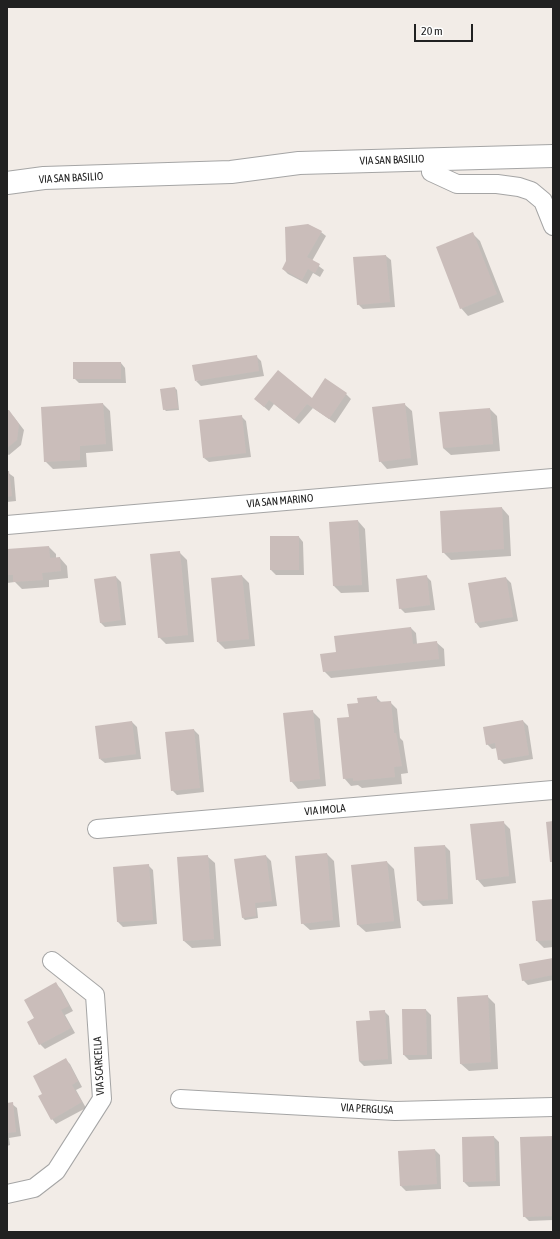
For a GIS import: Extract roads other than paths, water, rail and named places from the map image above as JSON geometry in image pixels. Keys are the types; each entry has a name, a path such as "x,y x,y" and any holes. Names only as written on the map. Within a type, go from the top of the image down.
{"street":[{"name":"VIA SAN BASILIO","path":"231,172 299,163 553,156"},
{"name":"VIA SAN BASILIO","path":"7,183 44,178 231,172 296,176 553,168"},
{"path":"431,172 457,184 497,184 519,187 531,191 543,201 553,226"},
{"name":"VIA SAN MARINO","path":"7,525 553,478"},
{"name":"VIA IMOLA","path":"97,829 553,790"},
{"name":"VIA SCARCELLA","path":"7,1194 34,1188 56,1171 102,1099 95,995 52,961"},
{"name":"VIA PERGUSA","path":"180,1099 395,1111 553,1107"}]}
